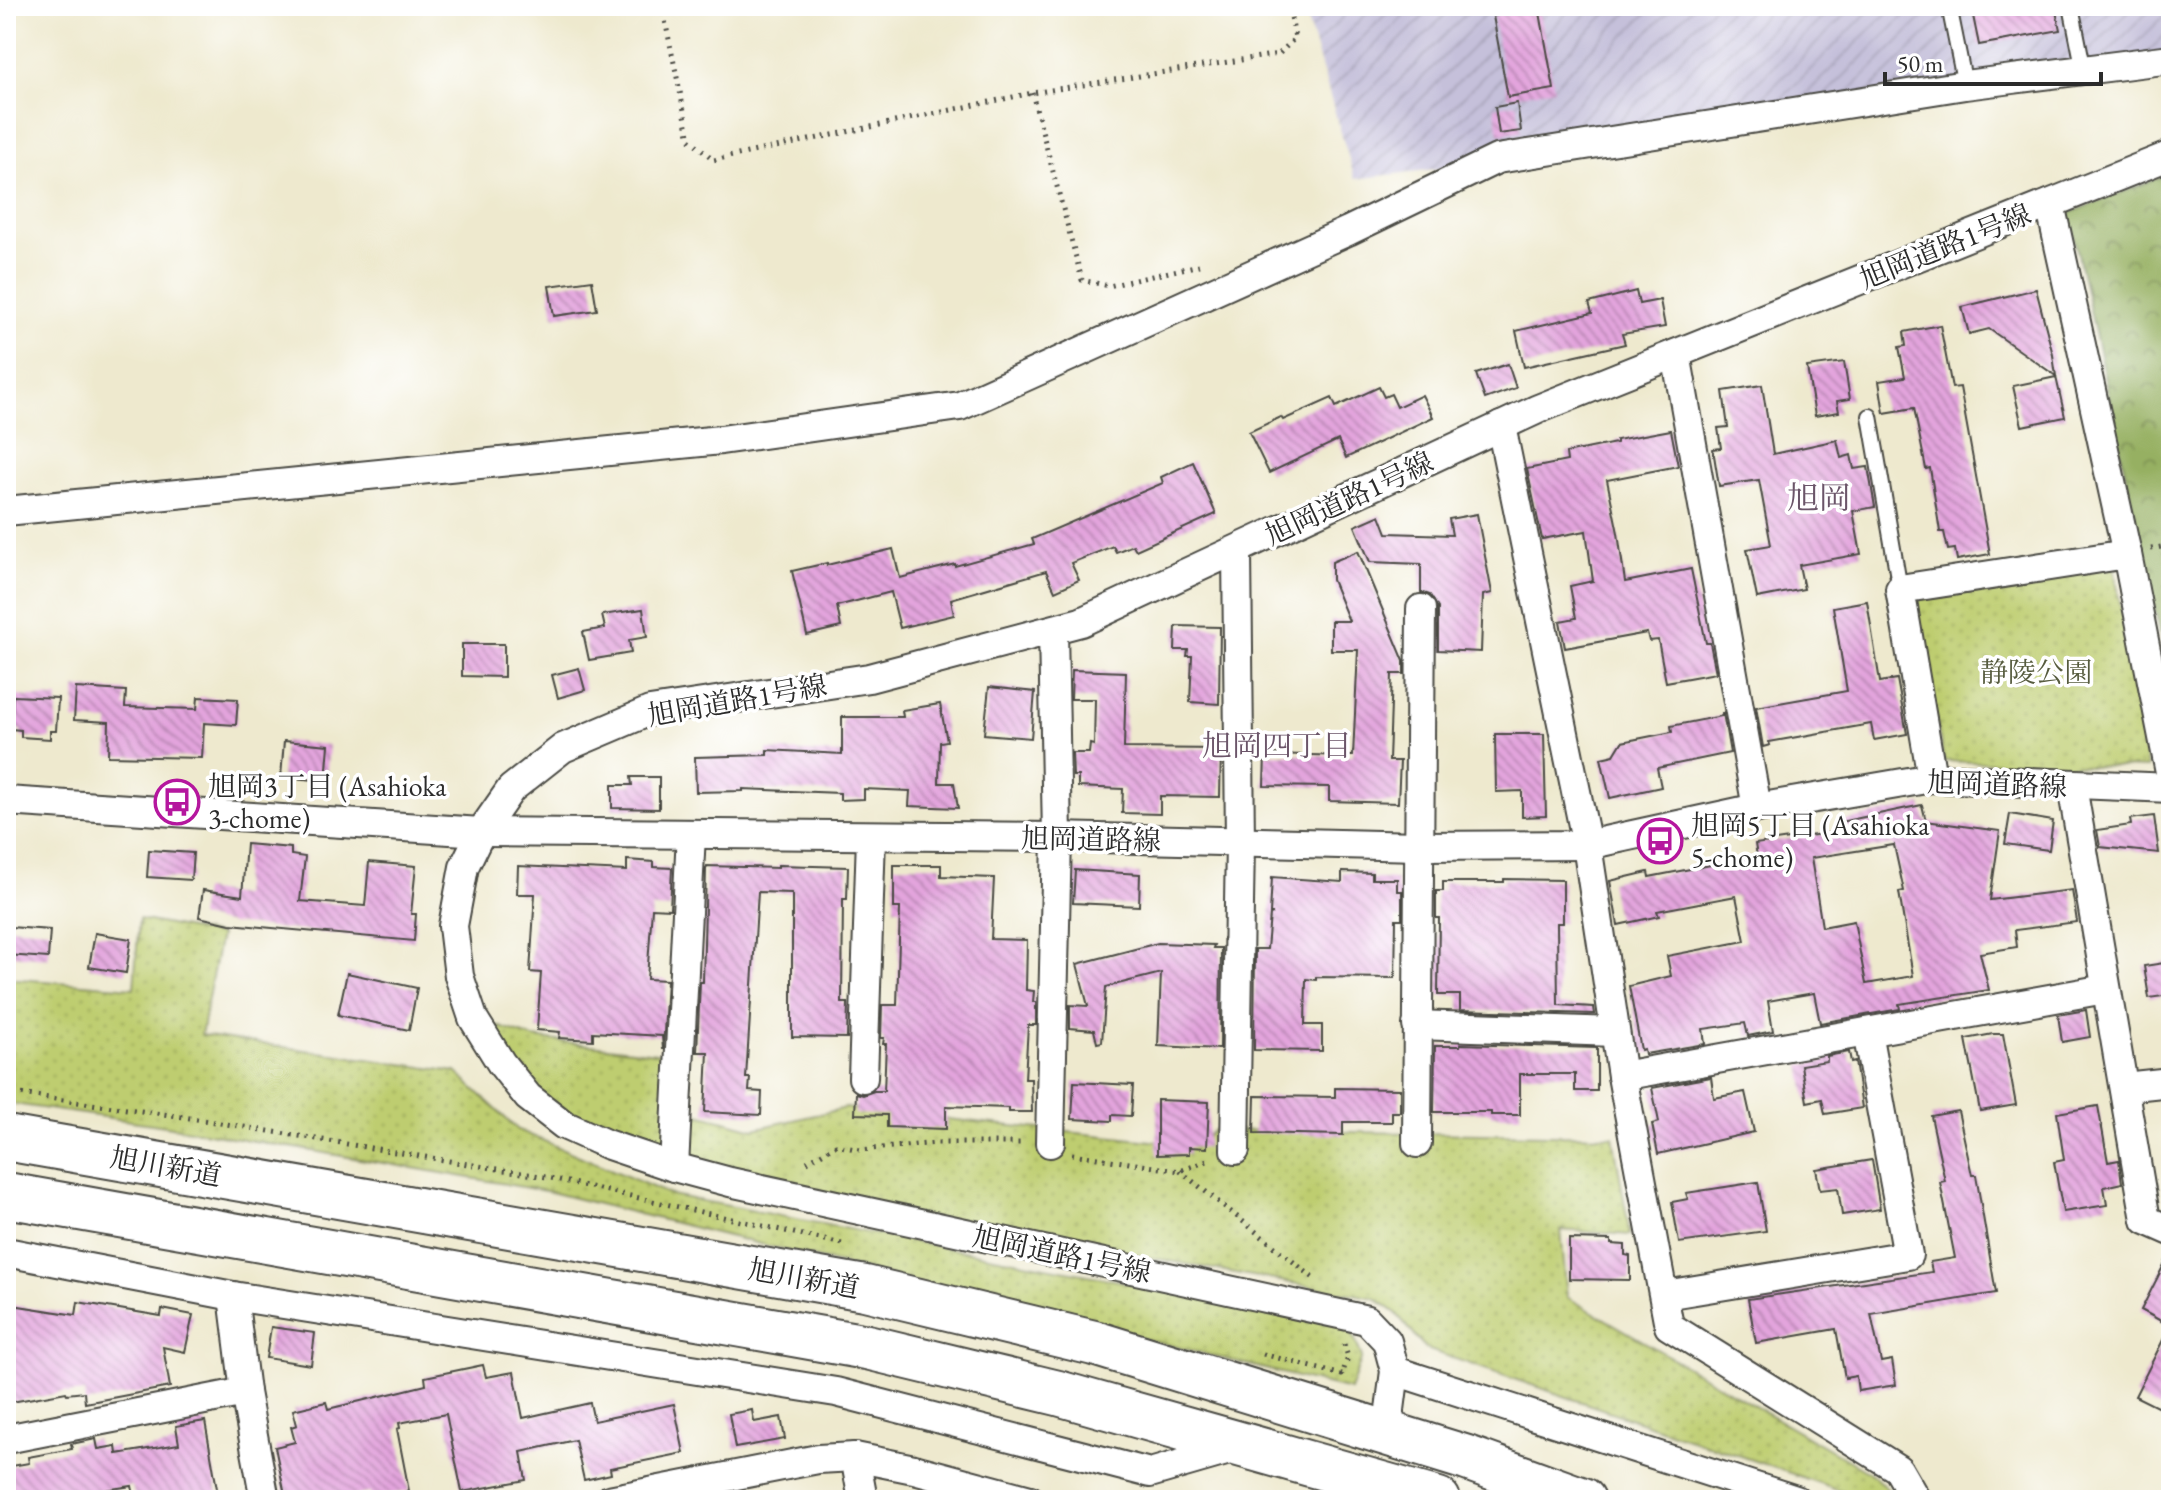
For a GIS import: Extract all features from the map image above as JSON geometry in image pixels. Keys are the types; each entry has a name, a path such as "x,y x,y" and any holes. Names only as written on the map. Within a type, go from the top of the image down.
{"highway":[{"name":"旭川新道","path":"6,1138 865,1288 1094,1343 1467,1458 1583,1500"},
{"name":"旭川新道","path":"6,1195 867,1347 1058,1393 1438,1500"}],"street":[{"path":"6,511 721,440 960,406 1348,231 1497,159 1965,85 2171,59"},
{"name":"旭岡道路1号線","path":"1387,1433 1395,1371 1387,1341 1367,1320 674,1167 606,1144 564,1125 528,1097 501,1063 473,1018 459,976 453,926 464,867 481,832 511,789 563,748 650,711 869,678 1081,622 1237,552 1501,426 2171,155"},
{"path":"2050,204 2127,554 2171,778"},
{"path":"1676,354 1757,808"},
{"path":"1501,426 1587,845 1622,1076 1669,1326 1898,1469 1916,1500"},
{"path":"1235,1150 1240,842 1237,552"},
{"path":"1932,778 1900,589 2127,554"},
{"path":"1417,1143 1421,609"},
{"path":"1050,1143 1057,837 1053,630"},
{"name":"旭岡道路線","path":"6,801 481,832 1057,837 1418,846 1587,845 1757,808 1932,778 2171,788"},
{"path":"2072,786 2146,1220 2171,1231"},
{"path":"674,1167 691,834"},
{"path":"863,1078 871,837"},
{"path":"1622,1076 2105,989"},
{"path":"1417,1025 1615,1032"},
{"path":"1665,1295 1908,1255 1867,1032"},
{"path":"2124,1087 2171,1082"},
{"path":"6,1252 233,1296 836,1392 1150,1473 1241,1446"},
{"path":"233,1296 245,1392 265,1500"},
{"path":"1395,1371 1796,1500"},
{"path":"6,1439 245,1392"},
{"path":"609,1500 818,1459 855,1457 914,1469 1030,1500"},
{"path":"855,1457 863,1500"}],"lane":[{"path":"1949,6 1965,85"},
{"path":"2071,6 2084,71"},
{"path":"1870,416 1900,589"}],"path":[{"path":"662,6 690,139 714,160 1032,93 1279,54 1295,38 1289,6"},
{"path":"1032,93 1082,280 1109,286 1214,262"},
{"path":"807,1162 836,1145"},
{"path":"1180,1171 1317,1280"}],"shaded area":[{"path":"1303,6 2171,6 2171,56 1613,147 1355,179"}],"green space":[{"path":"2171,173 2171,644 2160,633 2069,213"},
{"name":"静陵公園","path":"2114,566 2147,768 1944,761 1913,599"},
{"path":"139,919 220,935 201,1035 456,1072 518,1130 671,1195 1349,1325 1362,1357 1350,1390 546,1191 173,1127 6,1103 6,978 134,988"},
{"path":"473,1018 533,1038 672,1055 669,1106 754,1129 846,1108 1197,1146 1214,1130 1613,1136 1630,1235 1561,1230 1567,1297 1870,1473 1898,1499 1869,1500 1426,1349 1396,1313 1375,1298 730,1182 564,1125"}],"building":[{"path":"1971,6 2055,6 2060,30 1979,45"},
{"path":"1539,7 1554,89 1508,97 1493,16"},
{"path":"1517,103 1521,131 1499,134 1495,107"},
{"path":"592,280 597,310 554,316 549,286"},
{"path":"2036,289 2056,376 1989,329 1969,334 1962,307"},
{"path":"1636,291 1639,304 1660,300 1665,327 1622,334 1625,344 1524,367 1516,331 1592,313 1589,303"},
{"path":"1940,325 1952,388 1960,387 1990,554 1957,560 1955,549 1948,550 1944,532 1940,532 1930,468 1926,469 1914,408 1884,413 1879,381 1905,377 1899,347 1906,346 1904,332"},
{"path":"1844,362 1850,399 1837,401 1839,412 1815,416 1807,367"},
{"path":"1508,364 1516,388 1485,399 1476,374"},
{"path":"2056,377 2065,417 2022,426 2013,386"},
{"path":"1762,385 1773,454 1837,440 1841,458 1851,455 1854,469 1868,467 1875,507 1853,511 1861,554 1799,565 1804,589 1757,598 1747,549 1771,545 1759,480 1719,486 1713,449 1721,448 1718,428 1728,427 1723,391"},
{"path":"1379,387 1384,397 1391,394 1397,407 1422,395 1433,417 1346,458 1338,440 1269,473 1249,432 1332,398 1336,407"},
{"path":"1671,430 1678,466 1607,480 1625,582 1691,569 1706,643 1710,643 1716,673 1666,682 1658,640 1649,641 1647,633 1565,648 1560,621 1576,618 1570,586 1593,581 1586,531 1542,539 1527,469 1567,461 1566,453"},
{"path":"1193,462 1216,514 1136,550 1133,545 1116,552 1113,546 1071,563 1079,580 1055,591 1046,571 951,599 954,615 900,628 891,592 837,606 841,627 807,635 792,571 893,549 900,578 955,566 1034,544 1032,539 1163,483 1161,477"},
{"path":"1477,514 1492,593 1483,595 1481,652 1438,650 1438,608 1430,595 1421,592 1421,564 1370,562 1355,526 1380,515 1387,533 1452,535 1449,519"},
{"path":"1358,551 1404,661 1404,674 1392,674 1389,761 1400,761 1398,803 1329,801 1329,787 1264,786 1265,754 1353,756 1358,650 1331,650 1331,621 1349,621 1332,580 1332,562"},
{"path":"1867,601 1880,682 1897,679 1907,734 1874,740 1871,724 1769,742 1770,745 1763,747 1756,707 1847,691 1833,607"},
{"path":"643,609 647,637 629,640 631,653 589,660 583,632 605,628 602,615"},
{"path":"1176,626 1220,627 1219,704 1190,702 1192,656 1187,656 1188,650 1175,650"},
{"path":"462,644 504,644 504,677 462,676"},
{"path":"579,668 585,690 558,698 552,675"},
{"path":"1072,670 1126,672 1124,748 1221,749 1220,797 1160,796 1160,814 1122,813 1123,789 1078,787 1078,776 1073,776 1072,753 1089,753 1090,744 1094,745 1095,699 1071,699"},
{"path":"989,687 1035,692 1031,738 984,734"},
{"path":"76,688 126,691 125,707 197,709 198,697 238,699 236,725 204,723 202,758 108,756 109,722 74,720"},
{"path":"13,696 58,698 56,731 50,731 50,739 21,737 21,730 11,729"},
{"path":"940,704 947,741 940,742 939,783 954,783 958,808 909,806 910,791 864,789 864,799 840,800 840,793 743,789 696,792 695,757 767,755 767,750 842,754 842,717 903,717 902,710"},
{"path":"1722,713 1730,753 1657,768 1661,787 1610,798 1601,758 1614,755 1622,742 1672,732 1671,726 1722,716"},
{"path":"1495,734 1544,734 1546,816 1522,817 1522,791 1496,792"},
{"path":"284,741 329,745 326,781 281,777"},
{"path":"631,777 659,777 659,809 612,808 612,785 632,785"},
{"path":"1922,805 1926,821 2000,831 1990,900 2072,890 2077,922 2015,930 2017,947 1980,953 1989,990 1899,1004 1900,1009 1820,1023 1814,993 1768,1001 1773,1031 1748,1036 1745,1023 1703,1029 1705,1044 1645,1054 1644,1049 1641,1050 1629,986 1671,976 1667,956 1745,941 1736,896 1657,911 1659,916 1618,925 1610,881 1648,872 1649,877 1757,856 1755,844 1842,831 1840,822","holes":["1894,845 1904,891 1899,892 1913,976 1866,984 1854,921 1822,927 1811,858"]},
{"path":"2010,814 2053,821 2049,850 2005,844"},
{"path":"2154,816 2159,853 2100,847 2097,830 2131,825 2130,819"},
{"path":"246,844 291,848 291,855 305,857 300,901 365,906 369,862 416,866 411,914 416,914 414,941 230,924 199,917 203,890 242,896"},
{"path":"149,850 193,853 191,880 147,877"},
{"path":"627,860 654,862 654,867 672,868 670,909 652,908 647,979 667,980 663,1050 662,1036 593,1032 593,1040 559,1038 560,1032 537,1030 541,973 530,972 535,894 517,894 518,866 627,871"},
{"path":"778,865 848,867 847,899 843,899 842,1003 848,1003 847,1038 792,1037 792,893 758,892 746,1078 750,1078 749,1091 762,1092 761,1115 705,1112 708,1052 697,1052 700,982 703,982 706,869 707,866 778,868"},
{"path":"894,865 941,865 941,876 994,878 991,939 1027,940 1026,990 1034,991 1033,1002 1036,1002 1036,1025 1028,1025 1025,1079 1031,1079 1032,1112 946,1106 946,1129 887,1127 887,1115 855,1114 856,1093 863,1095 884,1091 886,1044 881,1038 882,1005 897,1005 900,908 894,908"},
{"path":"1075,870 1140,874 1139,906 1073,903"},
{"path":"1342,872 1372,873 1372,879 1397,879 1397,891 1402,891 1402,919 1396,919 1395,978 1306,979 1305,1025 1322,1025 1322,1051 1254,1050 1255,949 1267,949 1270,915 1273,914 1270,914 1272,877 1342,882"},
{"path":"1504,879 1563,880 1563,923 1557,923 1558,1005 1594,1007 1595,1014 1460,1010 1460,995 1438,995 1439,918 1436,918 1436,891 1443,891 1443,882 1504,882"},
{"path":"10,927 50,930 48,958 7,955"},
{"path":"95,933 131,939 126,973 89,967"},
{"path":"1158,943 1214,945 1213,948 1221,948 1220,1049 1158,1046 1161,973 1106,987 1102,1042 1097,1043 1094,1030 1070,1028 1070,1005 1088,1006 1077,964"},
{"path":"2171,962 2171,995 2149,998 2144,966"},
{"path":"347,973 417,988 409,1030 338,1015"},
{"path":"2086,1010 2090,1037 2062,1042 2058,1015"},
{"path":"2003,1034 2016,1105 1980,1111 1966,1039"},
{"path":"1435,1046 1597,1048 1597,1091 1575,1091 1575,1074 1520,1074 1520,1115 1434,1112"},
{"path":"1849,1052 1851,1062 1855,1061 1862,1108 1825,1114 1822,1099 1807,1102 1801,1065 1827,1061 1827,1056"},
{"path":"1711,1077 1714,1098 1745,1092 1754,1132 1658,1154 1652,1124 1659,1122 1652,1088"},
{"path":"1074,1082 1133,1085 1131,1116 1112,1115 1112,1121 1072,1119"},
{"path":"1335,1088 1400,1089 1400,1112 1392,1112 1392,1122 1343,1122 1343,1135 1254,1133 1255,1096 1335,1097"},
{"path":"1157,1100 1209,1102 1207,1148 1189,1147 1189,1154 1157,1155"},
{"path":"2098,1106 2108,1162 2119,1160 2122,1183 2104,1187 2107,1205 2063,1212 2054,1162 2064,1160 2057,1113"},
{"path":"1958,1111 1972,1175 1976,1175 1996,1293 1871,1314 1881,1362 1892,1360 1896,1385 1858,1391 1856,1376 1845,1378 1836,1329 1756,1343 1748,1299 1932,1272 1930,1262 1955,1258 1940,1182 1945,1181 1931,1116"},
{"path":"1872,1160 1880,1209 1842,1215 1838,1188 1820,1190 1816,1169"},
{"path":"1758,1182 1766,1231 1679,1243 1672,1202 1688,1199 1686,1193"},
{"path":"1569,1239 1611,1240 1611,1244 1625,1245 1625,1255 1630,1256 1630,1280 1569,1279"},
{"path":"2171,1251 2171,1414 2135,1396 2170,1326 2141,1310"},
{"path":"78,1302 161,1316 162,1309 193,1315 185,1352 163,1347 170,1387 85,1403 84,1392 66,1392 6,1403 6,1304 76,1315"},
{"path":"271,1327 315,1333 311,1365 266,1358"},
{"path":"483,1365 486,1377 514,1372 523,1418 590,1403 594,1421 674,1404 684,1453 610,1468 611,1474 584,1480 575,1440 521,1452 526,1480 462,1492 446,1414 399,1423 400,1428 397,1429 409,1491 371,1498 370,1493 330,1500 286,1500 275,1447 295,1442 291,1427 297,1425 293,1410 326,1402 328,1409 426,1385 425,1377"},
{"path":"752,1410 754,1422 781,1417 785,1439 735,1448 729,1414"},
{"path":"205,1421 219,1500 135,1500 132,1486 39,1500 6,1500 6,1467 29,1463 28,1457 72,1449 71,1444 96,1439 98,1449 116,1446 117,1454 179,1444 176,1426"}],"place":[{"name":"旭岡3丁目 (Asahioka 3-chome)","path":"177,802"},
{"name":"旭岡5丁目 (Asahioka 5-chome)","path":"1660,841"}],"district":[{"name":"旭岡","path":"1819,498"},
{"name":"旭岡四丁目","path":"1277,746"}]}
